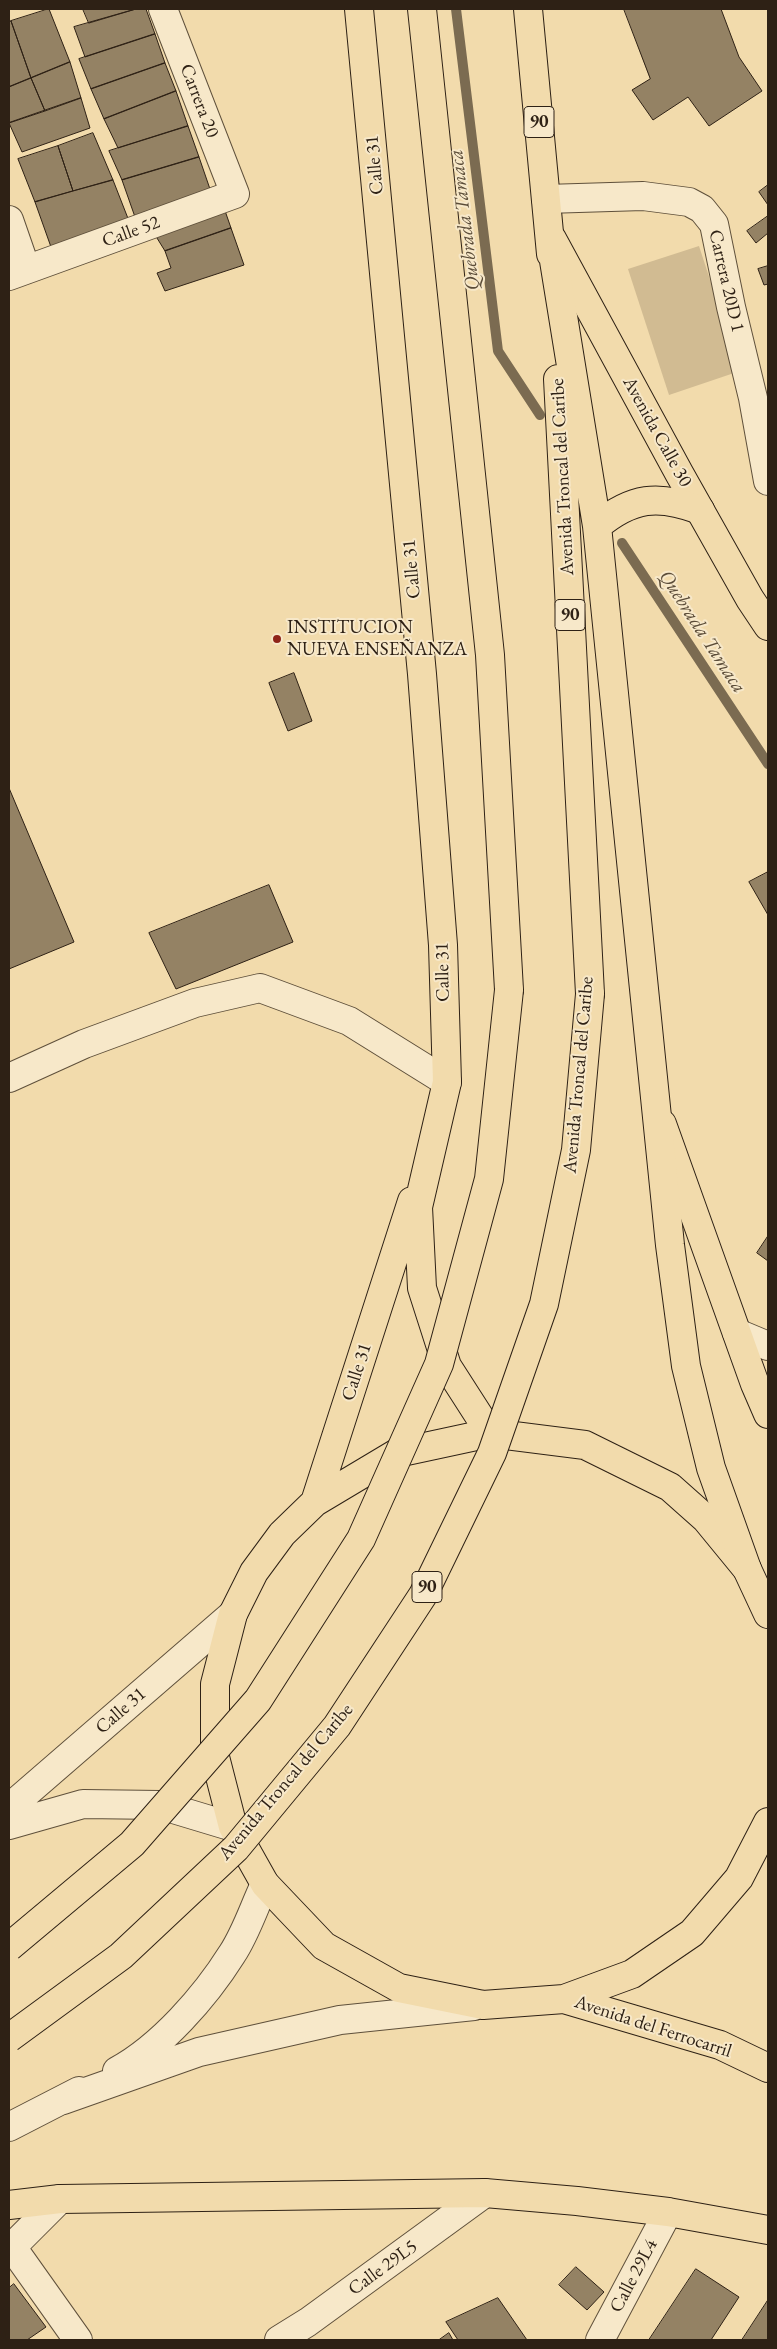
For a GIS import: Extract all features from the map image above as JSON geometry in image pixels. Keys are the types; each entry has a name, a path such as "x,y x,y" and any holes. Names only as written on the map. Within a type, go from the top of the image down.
{"main road":[{"name":"Calle 31","path":"359,9 423,693 443,944 447,1082 418,1207 422,1288 447,1366 490,1434"},
{"path":"9,1947 132,1844 258,1700 362,1539 439,1364 489,1179 509,990 490,655 422,9"},
{"name":"Avenida Troncal del Caribe","path":"9,2038 121,1956 236,1848 337,1726 423,1595 492,1453 544,1304 576,1150 590,994 550,236 528,9"},
{"path":"550,236 597,526 670,1245 686,1366 711,1468 747,1569 768,1614"},
{"name":"Avenida Calle 30","path":"550,236 700,510 759,601 768,626"},
{"path":"597,526 614,512 634,503 657,500 679,502 700,510"},
{"path":"657,1111 755,1384 768,1414"},
{"name":"Calle 31","path":"315,1502 435,1128"},
{"path":"747,1569 706,1519 670,1487 585,1445 490,1434 397,1453 315,1502 282,1534 254,1572 234,1614 215,1684 215,1757 234,1827 264,1884 324,1946 399,1988 483,2005 564,1999 632,1974 692,1933 739,1878 768,1822"},
{"name":"Avenida del Ferrocarril","path":"564,1999 720,2045 768,2068"},
{"path":"9,2205 60,2199 485,2193 577,2201 668,2212 768,2230"}],"street":[{"name":"Carrera 20","path":"163,9 235,194"},
{"name":"Calle 52","path":"17,272 235,194"},
{"name":"Carrera 20D 1","path":"546,199 643,196 689,202 702,209 714,224 731,307 753,398 768,481"},
{"path":"9,220 17,272"},
{"path":"9,1078 84,1044 195,1004 260,988 348,1021 447,1082"},
{"path":"737,1333 768,1346"},
{"name":"Calle 31","path":"9,1808 234,1614"},
{"path":"9,1824 83,1804 160,1805 234,1827"},
{"path":"9,2127 130,2064 188,2014 233,1953 264,1884"},
{"path":"63,2100 199,2052 340,2020 483,2005"},
{"name":"Calle 29L5","path":"279,2340 315,2331 485,2193"},
{"path":"60,2199 10,2249 78,2340"},
{"name":"Calle 29L4","path":"600,2340 668,2212"}],"shaded area":[{"path":"699,246 740,371 669,395 628,269"}],"building":[{"path":"49,9 70,62 31,78 11,21"},
{"path":"83,9 136,9 89,23"},
{"path":"136,9 146,9 155,34 85,57 74,27"},
{"path":"624,9 721,9 739,57 762,91 709,126 688,97 653,120 632,90 650,79"},
{"path":"9,21 11,21 31,78 9,87"},
{"path":"155,34 165,63 91,89 79,59"},
{"path":"70,62 81,98 45,111 31,78"},
{"path":"165,63 176,91 104,119 91,89"},
{"path":"31,78 45,111 9,123 9,87"},
{"path":"176,91 188,126 118,148 104,119"},
{"path":"81,98 90,128 22,152 9,123"},
{"path":"188,126 199,157 122,180 109,151"},
{"path":"93,133 113,180 73,191 58,146"},
{"path":"58,146 73,191 35,202 18,159"},
{"path":"199,157 211,192 135,217 122,180"},
{"path":"113,180 129,221 51,247 35,202"},
{"path":"768,185 768,205 759,192"},
{"path":"223,205 231,228 165,251 152,230"},
{"path":"768,216 768,233 756,243 747,231"},
{"path":"231,228 244,265 165,291 157,273 171,268 165,251"},
{"path":"768,266 768,284 764,285 758,269"},
{"path":"294,673 312,721 288,731 269,683"},
{"path":"9,788 74,942 9,969"},
{"path":"768,872 768,915 749,882"},
{"path":"269,885 293,942 176,989 149,933"},
{"path":"768,1236 768,1261 757,1253"},
{"path":"576,2267 604,2292 587,2310 559,2285"},
{"path":"696,2269 739,2297 711,2340 649,2340"},
{"path":"14,2284 46,2327 27,2340 9,2340 9,2288"},
{"path":"498,2298 527,2340 458,2340 446,2322"},
{"path":"768,2300 768,2340 742,2340"},
{"path":"449,2333 453,2340 439,2340"}],"waterway":[{"name":"Quebrada Tamaca","path":"456,9 498,351 540,415"},
{"name":"Quebrada Tamaca","path":"622,543 768,764"}],"place":[{"name":"INSTITUCION NUEVA ENSEÑANZA","path":"277,639"}]}
